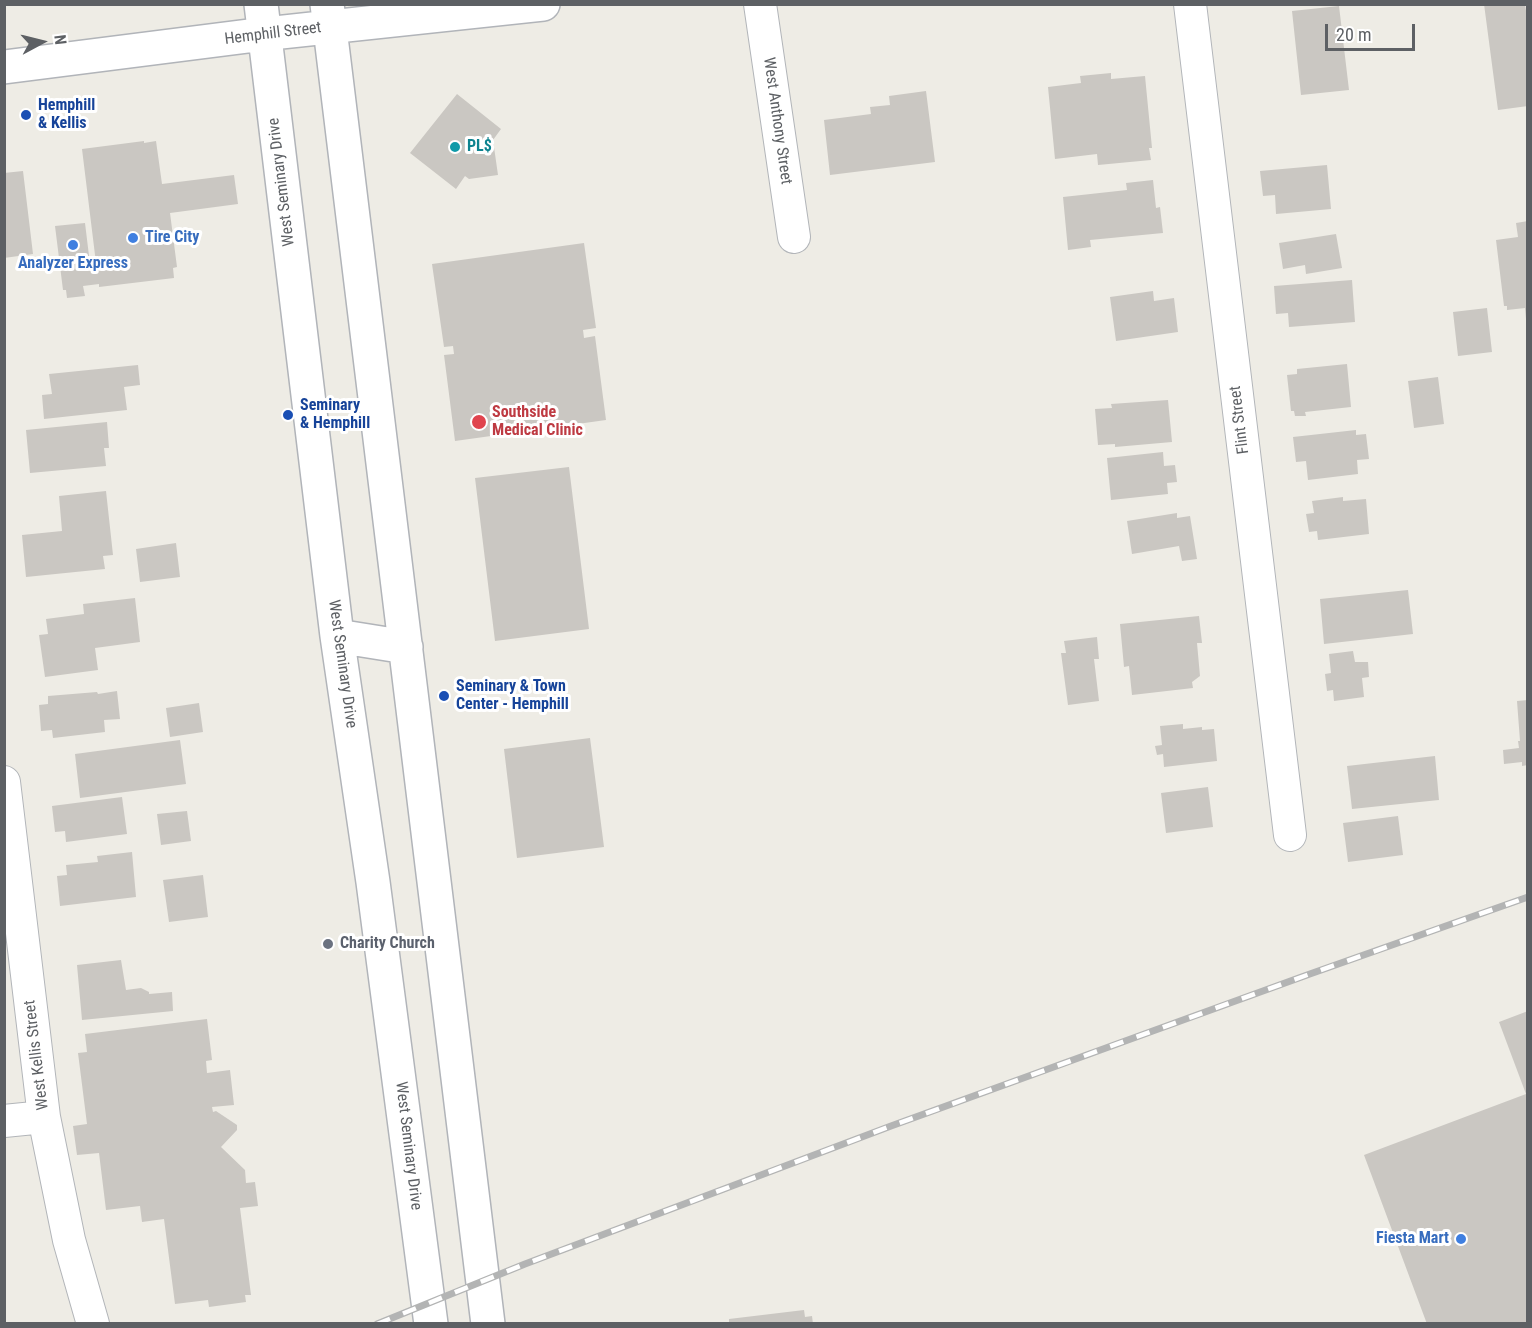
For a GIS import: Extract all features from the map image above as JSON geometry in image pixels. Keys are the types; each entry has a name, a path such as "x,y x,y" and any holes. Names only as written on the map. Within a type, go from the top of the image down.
{"main road":[{"name":"Hemphill Street","path":"4,67 262,19 543,4"},
{"path":"329,16 488,1323"},
{"name":"West Seminary Drive","path":"262,19 337,636 373,882 431,1323"},
{"path":"337,636 406,647"}],"street":[{"name":"West Anthony Street","path":"760,4 794,237"},
{"name":"Flint Street","path":"1190,4 1290,836"},
{"name":"West Kellis Street","path":"4,782 44,1117 69,1240 93,1323"},
{"path":"4,1121 44,1117"}],"building":[{"path":"1484,4 1525,4 1528,24 1528,106 1498,110"},
{"path":"1339,6 1349,90 1301,95 1292,11"},
{"path":"1111,73 1111,79 1145,76 1152,148 1149,148 1151,160 1098,165 1097,154 1055,159 1048,87 1081,83 1080,76"},
{"path":"926,91 935,162 830,175 824,120 871,114 870,107 890,105 889,96"},
{"name":"PL$","path":"457,94 501,129 493,140 498,175 469,179 465,176 456,189 410,153"},
{"name":"Tire City","path":"144,141 144,143 156,141 162,184 234,175 238,204 170,213 177,267 173,268 174,278 99,287 99,284 83,286 85,296 67,298 66,290 63,290 55,226 85,223 90,264 96,263 82,149"},
{"path":"1327,165 1331,209 1276,214 1275,195 1263,196 1260,171"},
{"path":"23,171 33,254 4,258 4,217 6,217 4,173"},
{"path":"1153,180 1156,208 1160,207 1163,233 1090,240 1091,247 1068,250 1063,197 1127,190 1126,183"},
{"path":"1528,221 1528,319 1526,319 1525,308 1507,310 1507,306 1504,306 1496,240 1518,237 1516,223"},
{"path":"1336,234 1342,268 1306,274 1305,265 1283,269 1279,243"},
{"path":"584,243 596,328 583,330 584,338 595,336 606,420 455,441 444,355 454,354 453,346 444,347 432,264"},
{"path":"1352,280 1355,322 1289,327 1288,313 1276,314 1274,286"},
{"path":"1153,291 1154,301 1174,298 1178,332 1116,341 1110,297"},
{"path":"1487,308 1492,352 1458,356 1453,312"},
{"path":"1347,364 1351,407 1305,412 1306,416 1295,416 1294,411 1291,411 1287,375 1297,374 1297,369"},
{"path":"138,365 140,385 124,387 127,410 44,419 42,395 52,394 49,374"},
{"path":"1438,377 1444,424 1414,428 1408,381"},
{"path":"1168,400 1172,442 1115,447 1115,444 1098,445 1095,409 1112,408 1111,404"},
{"path":"107,422 109,448 104,448 106,466 30,473 26,430"},
{"path":"1356,430 1356,435 1366,434 1369,459 1357,460 1358,474 1308,480 1306,461 1296,462 1293,437"},
{"path":"1163,452 1164,466 1175,465 1177,482 1167,483 1168,494 1111,500 1107,458"},
{"path":"569,467 589,629 495,641 475,478"},
{"path":"106,491 113,555 103,556 105,569 26,577 22,535 62,531 59,496"},
{"path":"1343,497 1343,501 1366,499 1369,534 1318,540 1317,531 1309,532 1306,514 1314,513 1312,501"},
{"path":"1177,513 1177,518 1190,516 1197,559 1182,561 1179,546 1132,554 1127,521"},
{"path":"176,543 180,577 140,582 136,549"},
{"path":"1408,590 1413,634 1324,644 1320,599"},
{"path":"135,598 140,642 95,648 98,670 45,677 39,635 48,634 46,619 84,614 83,604"},
{"path":"1199,616 1202,643 1197,643 1200,676 1192,682 1193,688 1132,695 1129,666 1124,667 1120,624"},
{"path":"1097,637 1099,659 1094,659 1099,701 1068,705 1061,653 1066,653 1064,641"},
{"path":"1353,651 1355,662 1368,662 1369,677 1362,678 1364,697 1334,701 1333,690 1327,691 1325,674 1331,673 1329,654"},
{"path":"117,691 120,719 104,720 105,732 53,738 52,730 41,731 39,705 48,704 48,696"},
{"path":"1528,700 1528,765 1522,766 1522,762 1504,764 1503,750 1519,748 1517,701"},
{"path":"199,703 203,732 170,737 166,708"},
{"path":"1183,724 1183,729 1202,727 1202,730 1214,729 1217,761 1164,767 1163,754 1157,755 1155,746 1162,745 1160,726"},
{"path":"590,738 604,847 517,858 504,749"},
{"path":"180,740 186,784 80,798 75,754"},
{"path":"1435,756 1439,800 1352,809 1347,766"},
{"path":"1208,787 1213,827 1166,833 1161,793"},
{"path":"122,797 127,834 66,842 65,831 55,832 52,806"},
{"path":"187,811 191,841 161,845 157,814"},
{"path":"1398,816 1403,855 1348,862 1343,823"},
{"path":"132,852 136,897 60,906 57,876 67,875 66,865 98,862 97,856"},
{"path":"203,875 208,917 169,922 163,880"},
{"path":"121,960 126,990 141,988 149,994 172,992 173,1011 82,1020 77,965"},
{"name":"Fiesta Mart","path":"1528,1011 1528,1324 1427,1324 1364,1155 1526,1094 1499,1022"},
{"path":"207,1019 212,1060 206,1061 207,1073 230,1070 234,1105 212,1107 213,1112 216,1111 237,1125 237,1130 221,1147 245,1170 246,1183 255,1182 258,1206 240,1208 251,1295 245,1295 246,1302 209,1307 208,1300 175,1304 164,1219 142,1222 140,1206 106,1210 99,1153 77,1155 73,1126 87,1124 78,1053 87,1052 85,1034"},
{"path":"804,1310 805,1317 812,1316 813,1324 729,1324 729,1319"}],"railway":[{"path":"377,1324 525,1264 891,1126 1528,897"}],"place":[{"name":"Hemphill & Kellis","path":"26,115"},
{"name":"PL$","path":"455,147"},
{"name":"Tire City","path":"133,238"},
{"name":"Analyzer Express","path":"73,245"},
{"name":"Seminary & Hemphill","path":"288,415"},
{"name":"Southside Medical Clinic","path":"479,422"},
{"name":"Seminary & Town Center - Hemphill","path":"444,696"},
{"name":"Charity Church","path":"328,944"},
{"name":"Fiesta Mart","path":"1461,1239"}]}
